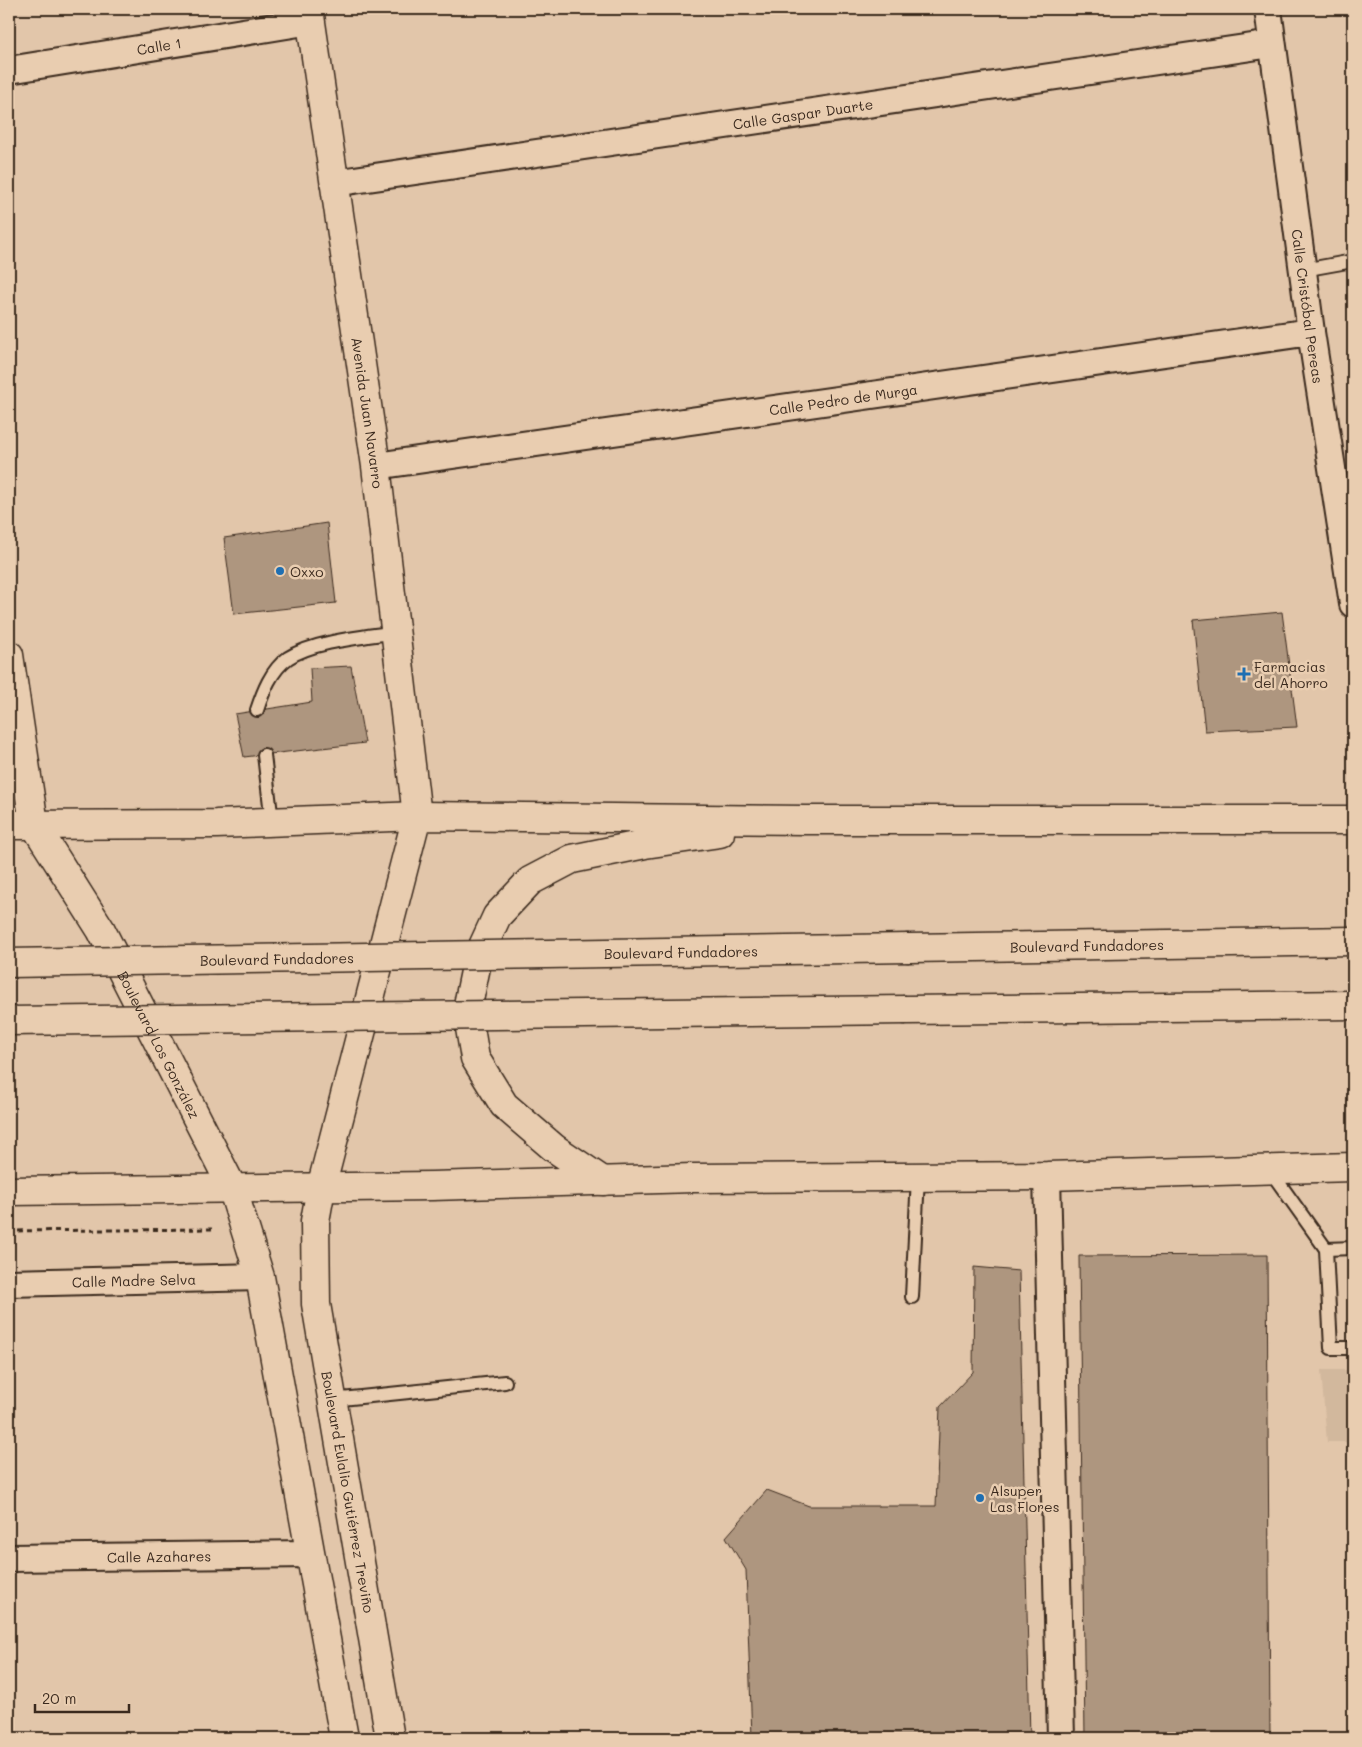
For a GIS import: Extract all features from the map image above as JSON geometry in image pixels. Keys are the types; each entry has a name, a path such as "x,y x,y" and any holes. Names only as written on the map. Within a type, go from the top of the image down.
{"main road":[{"name":"Avenida Juan Navarro","path":"310,15 376,466 417,816"},
{"path":"9,655 22,825 272,822 417,816 806,820 1353,820"},
{"path":"321,1188 417,816"},
{"path":"603,1181 554,1148 504,1105 476,1058 467,1010 478,957 497,916 530,881 572,859 645,844 806,820"},
{"name":"Boulevard Los González","path":"22,825 101,930 232,1187 260,1277"},
{"name":"Boulevard Fundadores","path":"9,963 1353,941"},
{"path":"9,1022 1353,1005"},
{"path":"9,1191 232,1187 321,1188 692,1178 1047,1176 1353,1167"},
{"name":"Boulevard Eulalio Gutiérrez Treviño","path":"321,1188 315,1221 316,1304 390,1738"},
{"path":"260,1277 344,1738"}],"street":[{"name":"Calle Cristóbal Pereas","path":"1268,9 1311,332 1353,604"},
{"name":"Calle 1","path":"9,70 310,15"},
{"name":"Calle Gaspar Duarte","path":"334,183 1272,44"},
{"name":"Calle Pedro de Murga","path":"376,466 1311,332"},
{"path":"1047,1176 1061,1738"},
{"name":"Calle Madre Selva","path":"9,1283 260,1277"},
{"name":"Calle Azahares","path":"9,1558 310,1554"}],"lane":[{"path":"1303,270 1353,261"},
{"path":"257,710 263,692 273,675 288,659 315,646 396,632"},
{"path":"264,755 272,822"},
{"path":"1269,1169 1326,1249 1331,1348 1353,1348"},
{"path":"912,1296 918,1177"},
{"path":"1326,1249 1353,1248"},
{"path":"332,1400 505,1382"}],"shaded area":[{"path":"1321,1370 1353,1370 1353,1442 1327,1442"}],"building":[{"name":"Oxxo","path":"327,523 336,603 234,614 224,538"},
{"name":"Farmacias del Ahorro","path":"1282,612 1297,727 1205,731 1193,620"},
{"path":"351,666 365,743 244,757 235,714 312,702 310,668"},
{"path":"1267,1255 1270,1738 1085,1738 1079,1256"},
{"name":"Alsuper Las Flores","path":"974,1267 1019,1271 1030,1738 752,1738 746,1570 726,1537 767,1490 809,1506 936,1506 940,1407 973,1372"}],"place":[{"name":"Oxxo","path":"280,571"},
{"name":"Farmacias del Ahorro","path":"1244,674"},
{"name":"Alsuper Las Flores","path":"980,1498"}]}
